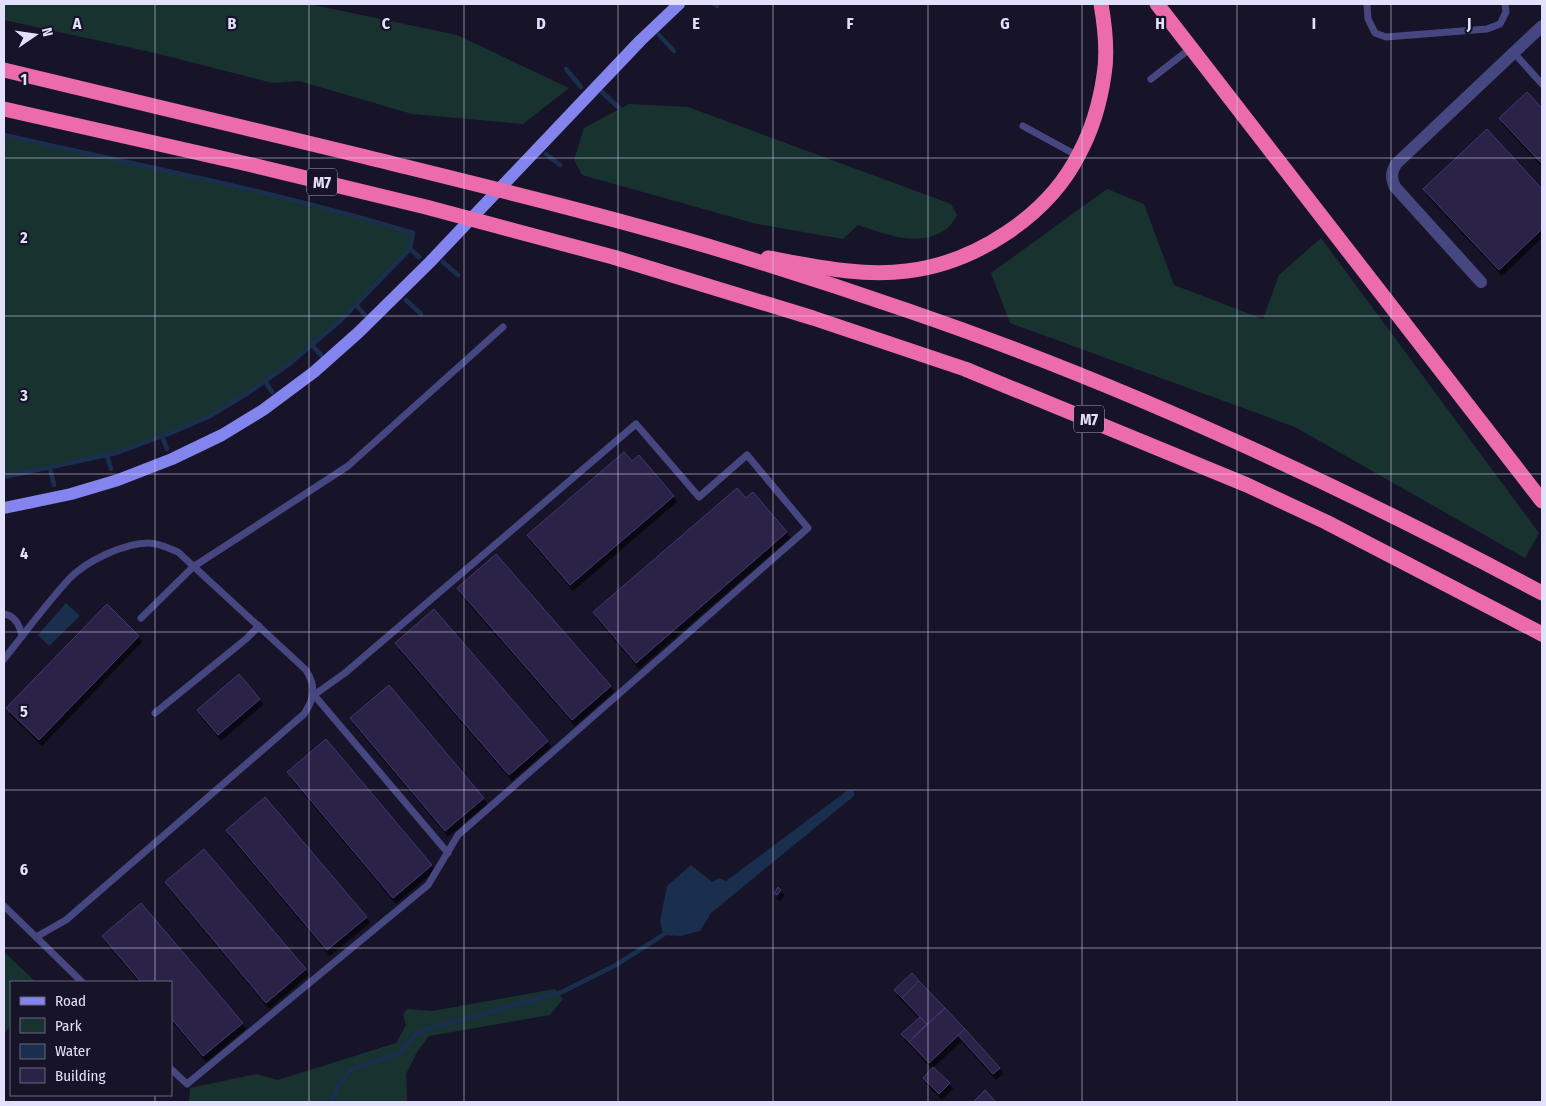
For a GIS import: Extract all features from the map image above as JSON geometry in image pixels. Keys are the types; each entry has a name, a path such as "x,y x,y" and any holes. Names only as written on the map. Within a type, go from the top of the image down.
{"highway":[{"path":"713,248 831,269 868,272 906,271 937,265 970,254 1001,238 1036,210 1060,185 1079,156 1094,119 1104,74 1105,38 1101,4"},
{"path":"1157,4 1542,501"},
{"name":"M7","path":"4,70 153,104 486,187 713,248 908,311 1126,394 1341,489 1542,593"},
{"name":"M7","path":"4,109 262,167 426,207 613,257 813,318 956,366 1247,485 1326,522 1542,634"},
{"path":"4,114 29,114"}],"main road":[{"path":"4,508 71,494 118,480 172,459 222,435 263,410 314,372 359,332 430,262 640,41 679,4"}],"street":[{"path":"1481,282 1395,187 1392,172 1396,164 1542,26"}],"lane":[{"path":"1367,4 1368,19 1375,33 1386,36 1487,29 1500,24 1506,12 1505,4"},
{"path":"1151,79 1191,48"},
{"path":"1514,53 1542,84"},
{"path":"1023,126 1079,156"},
{"path":"141,618 193,567 348,466 503,327"},
{"path":"172,1070 187,1084 428,885 458,835 808,528 748,455 699,497 636,424 345,673 314,695"},
{"path":"4,659 70,578 88,564 107,554 131,546 148,543 164,546 178,552 259,626 306,670 312,678 314,695 310,705 296,720 66,920 36,937"},
{"path":"4,614 12,617 18,623 22,636"},
{"path":"155,713 246,639 259,626"},
{"path":"314,695 448,853"},
{"path":"4,906 81,981"}],"green space":[{"path":"4,4 309,4 457,35 569,88 523,124 412,114 299,81 273,83 155,53 4,20"},
{"path":"629,104 688,107 951,204 957,215 945,230 924,238 902,238 858,225 843,239 757,224 582,175 574,160 584,128"},
{"path":"4,135 210,180 363,218 413,233 410,249 340,321 288,365 248,393 208,417 116,453 4,477"},
{"path":"1107,189 1144,204 1174,285 1263,319 1279,275 1321,238 1539,533 1525,558 1295,427 1010,323 991,273"},
{"path":"4,952 35,981 10,981 10,1026 4,1034"},
{"path":"555,989 563,999 550,1015 429,1036 417,1052 406,1074 407,1102 189,1102 190,1088 256,1074 278,1080 396,1043 406,1025 403,1015 407,1009 432,1011"}],"water":[{"path":"66,603 80,616 49,646 38,635"},
{"path":"848,790 854,791 854,796 711,913 700,931 680,936 663,935 660,921 667,886 691,865 712,882 719,878 726,881"}],"building":[{"path":"1527,92 1542,108 1542,164 1499,118"},
{"path":"1487,129 1542,189 1542,229 1499,270 1423,189"},
{"path":"624,452 632,461 639,455 674,496 570,585 527,535"},
{"path":"737,488 746,498 753,492 787,532 636,663 593,612"},
{"path":"496,554 611,686 572,720 457,588"},
{"path":"107,604 139,636 39,740 6,708"},
{"path":"434,609 548,741 509,775 395,643"},
{"path":"239,674 260,699 218,735 197,710"},
{"path":"389,685 484,798 445,831 350,718"},
{"path":"326,739 432,865 393,898 287,772"},
{"path":"265,797 367,917 327,950 226,830"},
{"path":"204,849 306,969 266,1003 165,882"},
{"path":"778,887 781,890 777,895 774,893"},
{"path":"141,903 243,1023 203,1056 172,1019 172,981 140,981 102,936"},
{"path":"912,973 919,981 902,998 894,990"},
{"path":"919,981 945,1008 927,1024 902,998"},
{"path":"945,1008 965,1029 929,1063 909,1042"},
{"path":"920,1017 927,1024 909,1042 901,1034"},
{"path":"965,1029 1000,1068 993,1074 958,1035"},
{"path":"933,1067 950,1083 939,1094 923,1078"},
{"path":"985,1090 996,1102 973,1102"}],"waterway":[{"path":"659,35 674,51"},
{"path":"566,69 581,87"},
{"path":"602,92 619,108"},
{"path":"4,135 261,192 413,233 410,249 340,321 288,365 248,393 208,417 116,453 4,477"},
{"path":"546,154 560,165"},
{"path":"410,249 419,257"},
{"path":"443,262 458,275"},
{"path":"406,300 421,314"},
{"path":"356,305 365,315"},
{"path":"312,345 321,355"},
{"path":"265,381 272,392"},
{"path":"162,436 167,449"},
{"path":"107,455 111,469"},
{"path":"50,468 54,485"},
{"path":"332,1102 338,1085 352,1069 400,1053 415,1035 424,1030 562,992 616,965 663,935"}]}
